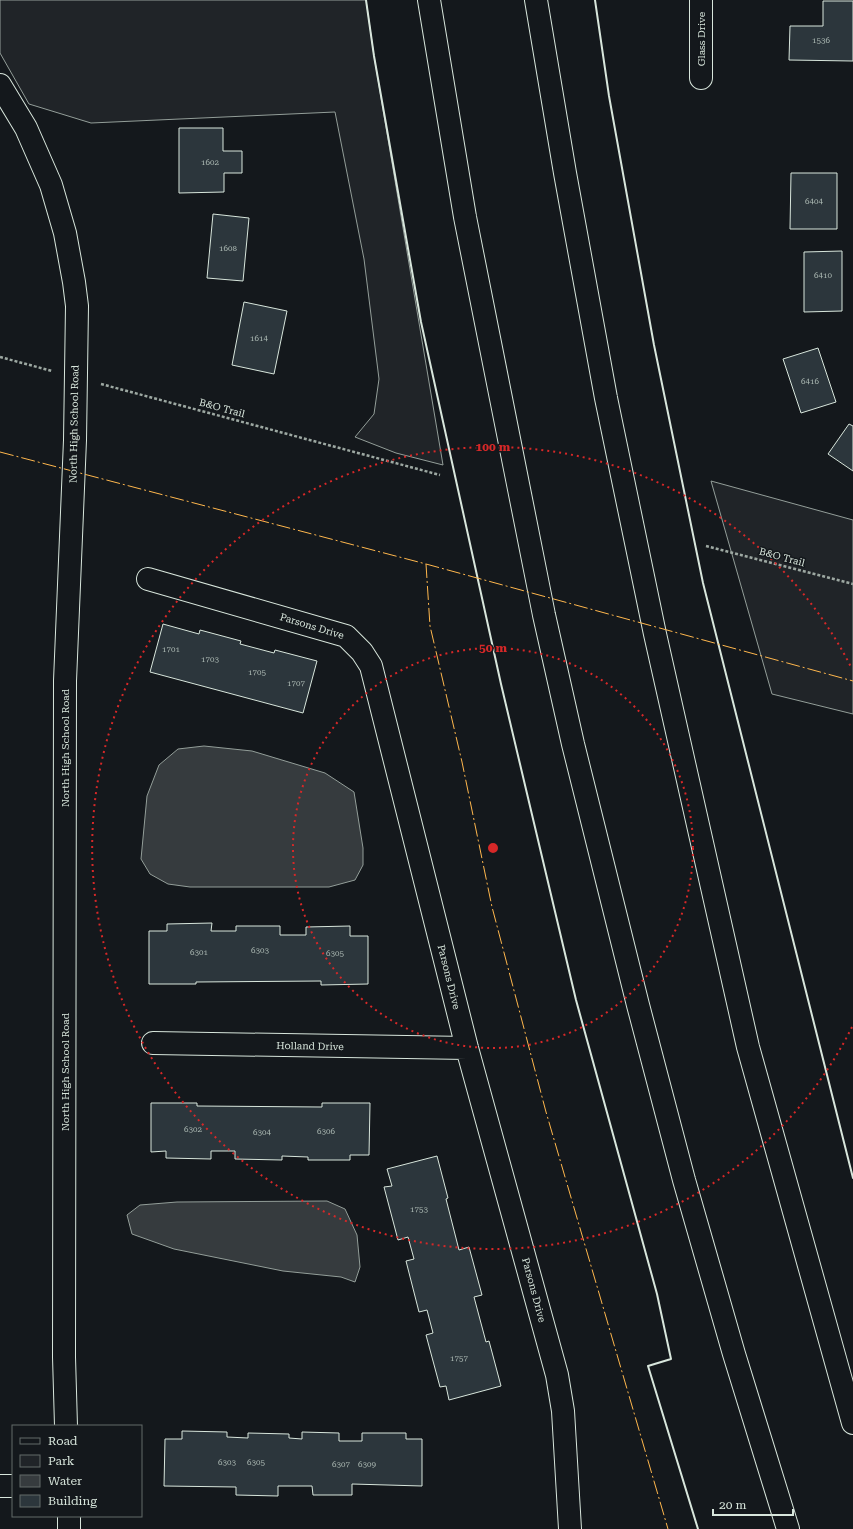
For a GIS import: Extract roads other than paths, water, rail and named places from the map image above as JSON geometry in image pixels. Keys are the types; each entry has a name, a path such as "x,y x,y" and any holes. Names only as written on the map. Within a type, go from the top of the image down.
{"main road":[{"path":"429,0 466,224 544,616 572,744 682,1173 734,1354 788,1529"},
{"path":"536,0 565,173 606,398 655,634 748,1047 853,1423"},
{"name":"Glass Drive","path":"701,0 701,78"},
{"name":"North High School Road","path":"0,85 26,128 37,150 51,185 65,233 77,306 66,681 64,1357 66,1425"},
{"name":"Parsons Drive","path":"148,579 341,634 351,640 366,656 375,677 467,1048 557,1375 563,1411 570,1529"},
{"name":"Holland Drive","path":"152,1043 467,1048"},
{"path":"0,1486 12,1486"},
{"path":"69,1517 69,1529"}],"water":[{"path":"204,746 252,751 325,773 354,792 363,848 363,865 355,880 329,887 190,887 168,884 150,874 141,859 147,796 159,765 178,749"},
{"path":"327,1201 345,1209 357,1235 360,1267 355,1282 341,1277 283,1271 174,1249 132,1234 127,1215 140,1205 177,1202"}]}
